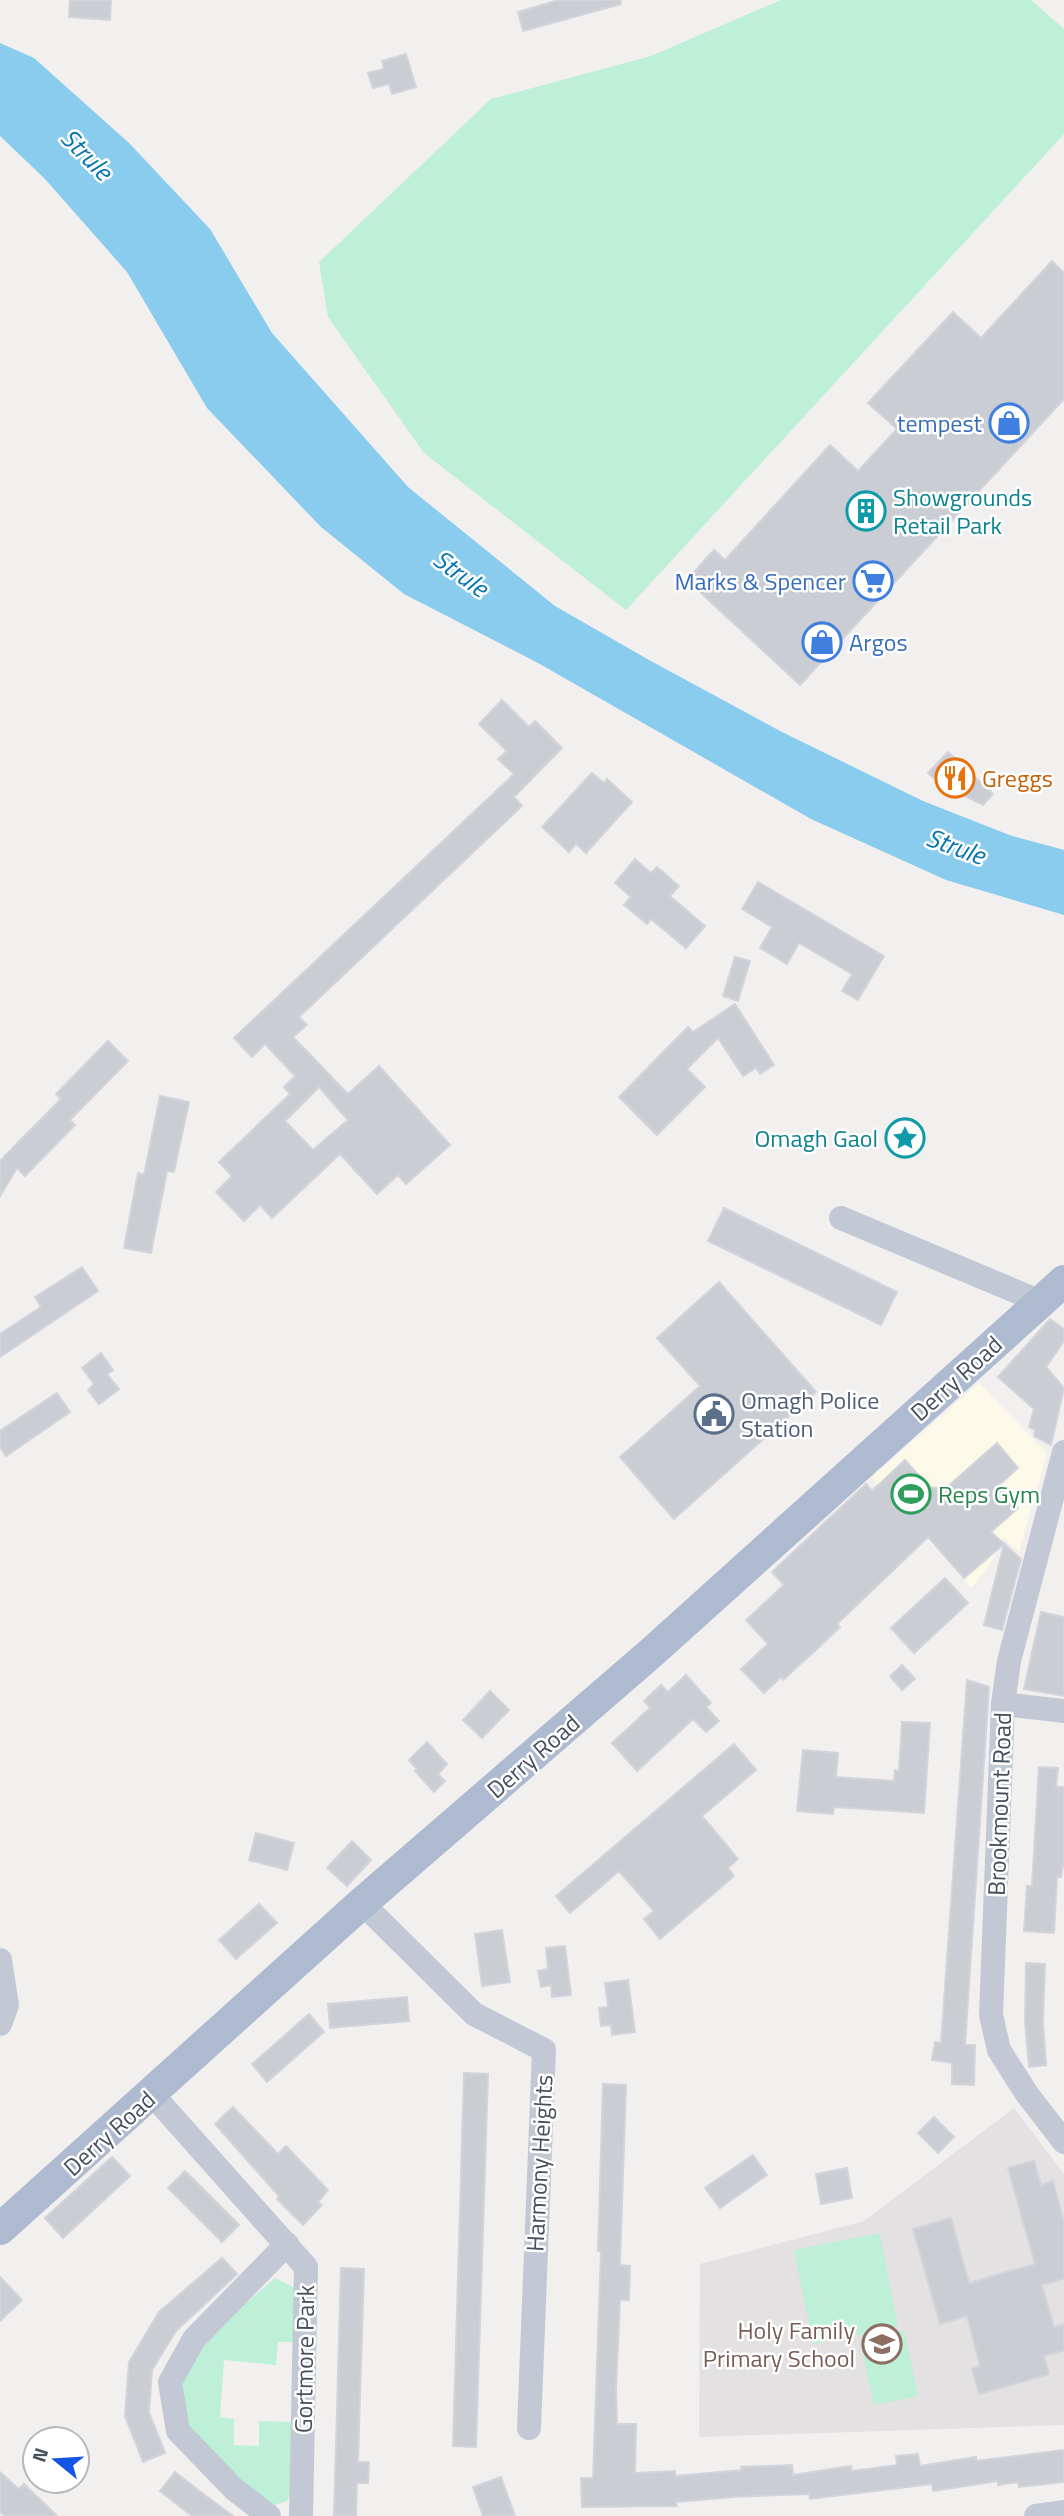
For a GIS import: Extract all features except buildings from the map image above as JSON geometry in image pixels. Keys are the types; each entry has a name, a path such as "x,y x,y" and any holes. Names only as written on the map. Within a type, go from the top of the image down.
{"main road":[{"name":"Derry Road","path":"0,2229 362,1903 651,1653 1052,1291"}],"street":[{"path":"841,1218 1052,1291"},
{"name":"Brookmount Road","path":"1064,1452 1009,1661 1003,1704 991,2015 999,2050 1027,2094 1064,2142"},
{"path":"1003,1704 1064,1711"},
{"name":"Harmony Heights","path":"362,1903 474,2014 544,2050 529,2428"},
{"path":"0,1959 7,2005 0,2024"},
{"name":"Gortmore Park","path":"152,2094 306,2267 301,2516"},
{"path":"269,2516 234,2489 178,2431 170,2382 194,2339 287,2244"},
{"path":"1036,2516 1064,2512"}],"shaded area":[{"path":"979,1383 1047,1453 1019,1552 1003,1538 991,1563 971,1588 872,1477"},
{"name":"Holy Family Primary School","path":"1014,2108 1064,2174 1064,2425 699,2437 700,2264 864,2221"}],"green space":[{"path":"781,0 1031,0 1064,29 1064,134 626,610 424,453 328,317 319,262 491,99 651,56"},
{"path":"880,2233 898,2327 813,2344 794,2250"},
{"path":"275,2278 297,2289 298,2342 278,2342 276,2365 224,2360 220,2417 234,2419 234,2445 259,2446 259,2421 292,2422 293,2490 287,2501 275,2505 265,2501 196,2439 186,2425 182,2381 203,2340"},
{"path":"904,2330 918,2396 874,2405 860,2340"}],"water":[{"name":"Strule","path":"0,43 34,58 129,143 210,229 272,333 408,487 555,606 649,660 782,732 923,801 1012,836 1064,850 1064,915 946,880 811,819 538,663 404,594 321,527 207,408 127,272 45,179 0,136"}],"place":[{"name":"tempest","path":"1009,423"},
{"name":"Showgrounds Retail Park","path":"866,511"},
{"name":"Marks & Spencer","path":"873,581"},
{"name":"Argos","path":"822,642"},
{"name":"Greggs","path":"955,778"},
{"name":"Omagh Gaol","path":"905,1138"},
{"name":"Omagh Police Station","path":"714,1414"},
{"name":"Reps Gym","path":"911,1494"},
{"name":"Holy Family Primary School","path":"882,2344"}]}
